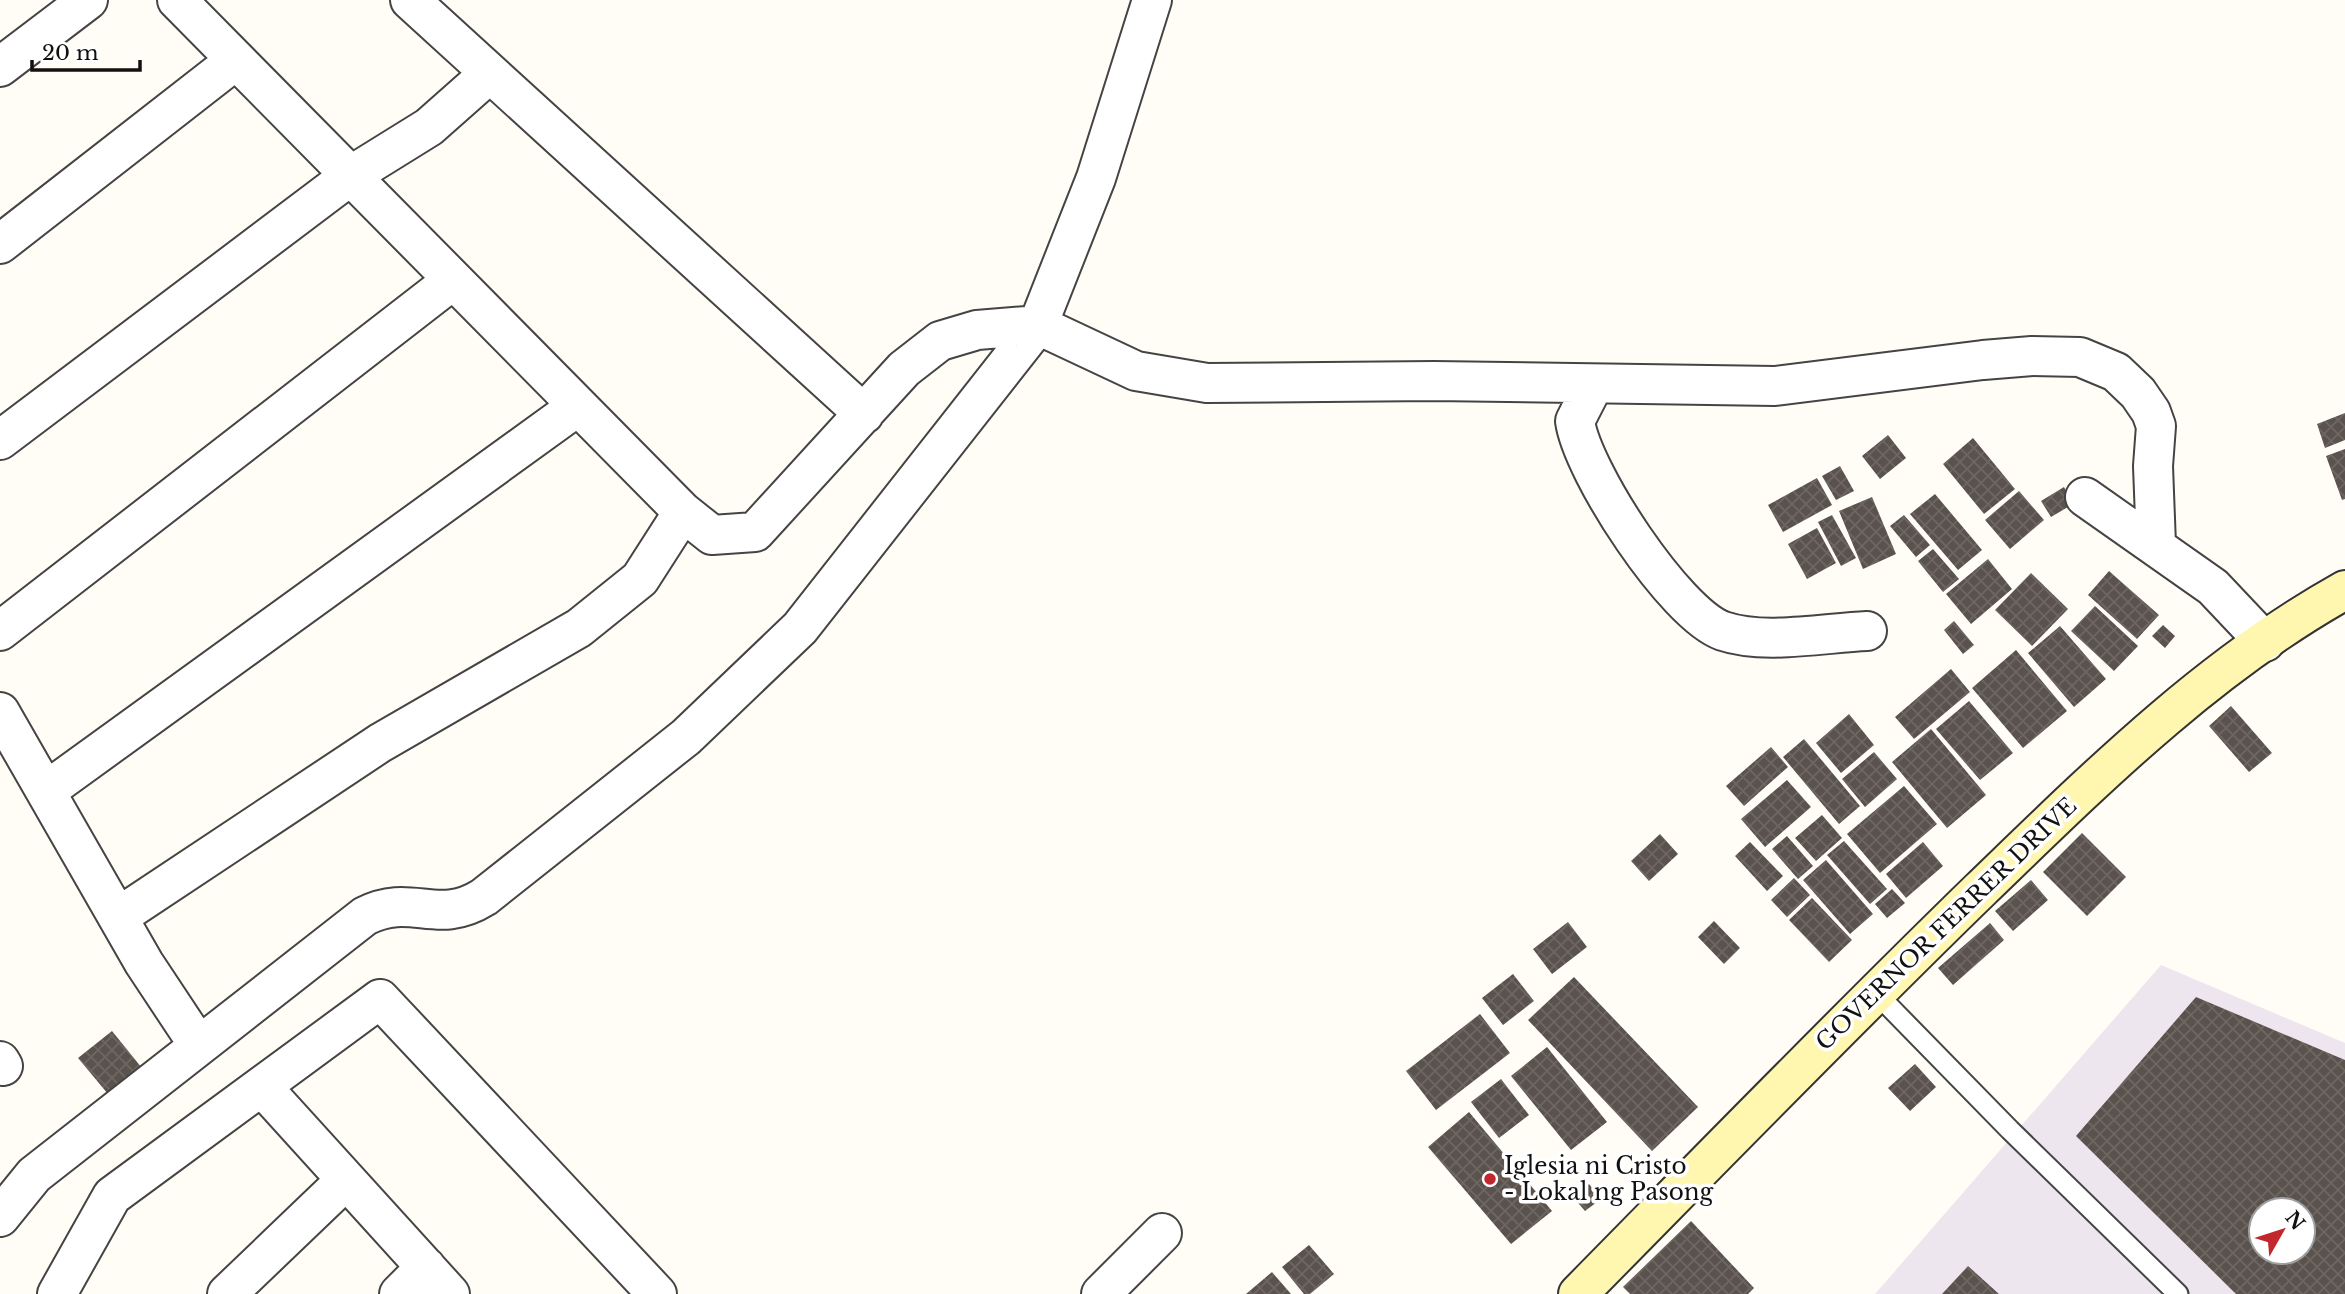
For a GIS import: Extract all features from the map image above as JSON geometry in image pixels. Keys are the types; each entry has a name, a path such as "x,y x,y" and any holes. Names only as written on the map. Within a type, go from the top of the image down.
{"main road":[{"name":"GOVERNOR FERRER DRIVE","path":"1578,1294 1875,992 2087,786 2155,725 2265,642 2345,590"}],"street":[{"path":"0,67 88,0"},
{"path":"177,0 683,512 712,535 755,532 904,369 940,341 978,330 1038,325 1136,371 1207,383 1775,386 1995,359 2080,357 2116,372 2138,393 2151,412 2156,426 2152,466 2156,545"},
{"path":"410,0 864,414"},
{"path":"0,1217 34,1175 365,916 395,905 450,913 476,903 686,737 800,628 1038,325 1096,178 1152,0"},
{"path":"0,244 236,60"},
{"path":"0,440 350,176 429,127 489,73"},
{"path":"0,631 453,280"},
{"path":"1594,384 1575,421 1585,460 1632,533 1695,614 1722,631 1759,639 1867,631"},
{"path":"46,791 578,406"},
{"path":"2085,497 2156,545 2227,600 2265,642"},
{"path":"118,917 380,743 579,628 640,579 683,512"},
{"path":"4,728 46,791 118,917 199,1046"},
{"path":"57,1294 112,1196 263,1088 380,999 657,1294"},
{"path":"263,1088 438,1281 399,1294"},
{"path":"227,1294 346,1180"},
{"path":"1101,1294 1162,1233"}],"lane":[{"path":"1875,992 2020,1140 2178,1294"}],"shaded area":[{"path":"2161,965 2345,1043 2345,1294 1875,1294"}],"building":[{"path":"2345,413 2345,440 2325,448 2317,424"},
{"path":"1888,435 1906,458 1880,479 1862,456"},
{"path":"1973,438 2015,489 1984,514 1943,464"},
{"path":"2345,449 2345,499 2342,500 2326,456"},
{"path":"1840,466 1854,491 1836,500 1822,476"},
{"path":"1817,478 1832,505 1783,532 1768,505"},
{"path":"2064,487 2073,504 2051,517 2041,501"},
{"path":"2019,491 2044,520 2010,549 1985,520"},
{"path":"1935,494 1982,550 1958,570 1910,514"},
{"path":"1872,497 1896,554 1863,569 1839,511"},
{"path":"1832,515 1856,558 1841,566 1818,522"},
{"path":"1904,515 1930,545 1916,557 1890,526"},
{"path":"1817,528 1836,563 1807,579 1788,544"},
{"path":"1933,549 1959,579 1943,592 1918,561"},
{"path":"1988,559 2012,589 1971,624 1946,594"},
{"path":"2109,571 2159,615 2137,639 2088,595"},
{"path":"2031,573 2068,609 2032,646 1995,610"},
{"path":"2095,606 2138,646 2114,671 2071,631"},
{"path":"1954,621 1974,645 1963,654 1944,630"},
{"path":"2163,625 2175,636 2165,648 2152,636"},
{"path":"2060,626 2106,679 2074,707 2028,653"},
{"path":"2016,650 2067,711 2023,748 1972,688"},
{"path":"1951,669 1970,692 1914,739 1895,717"},
{"path":"1969,701 2013,753 1980,780 1936,729"},
{"path":"2231,706 2272,753 2249,772 2209,726"},
{"path":"1849,714 1874,745 1841,773 1816,743"},
{"path":"1931,729 1986,795 1947,828 1892,762"},
{"path":"1804,739 1860,806 1839,824 1783,757"},
{"path":"1771,747 1788,767 1744,806 1726,786"},
{"path":"1874,752 1897,779 1865,807 1842,779"},
{"path":"1787,780 1811,807 1765,847 1741,819"},
{"path":"1904,786 1937,824 1880,873 1847,834"},
{"path":"1822,815 1842,838 1816,861 1795,838"},
{"path":"2082,833 2126,877 2087,916 2043,872"},
{"path":"1660,834 1678,854 1649,881 1631,861"},
{"path":"1787,836 1813,866 1798,879 1772,849"},
{"path":"1844,841 1887,889 1870,904 1827,855"},
{"path":"1750,842 1783,876 1767,891 1735,856"},
{"path":"1923,842 1943,866 1906,898 1886,874"},
{"path":"1826,860 1873,914 1850,934 1803,880"},
{"path":"1794,878 1810,895 1787,917 1771,900"},
{"path":"2031,880 2048,900 2013,931 1995,911"},
{"path":"1892,889 1905,903 1887,918 1875,904"},
{"path":"1812,898 1852,940 1829,962 1789,920"},
{"path":"1714,921 1740,948 1724,964 1698,937"},
{"path":"1568,922 1587,947 1552,974 1533,949"},
{"path":"1990,923 2004,940 1953,985 1938,968"},
{"path":"1513,974 1534,1001 1503,1025 1482,998"},
{"path":"1574,977 1698,1107 1652,1151 1528,1020"},
{"path":"2196,997 2345,1060 2345,1294 2236,1294 2076,1136"},
{"path":"1480,1014 1510,1053 1436,1110 1406,1071"},
{"path":"112,1031 146,1073 113,1100 78,1058"},
{"path":"1547,1047 1607,1122 1571,1150 1511,1076"},
{"path":"1915,1064 1936,1087 1910,1111 1888,1088"},
{"path":"1501,1079 1529,1115 1499,1138 1471,1102"},
{"name":"Iglesia ni Cristo - Lokal ng Pasong","path":"1469,1112 1552,1211 1511,1244 1428,1147"},
{"path":"1589,1184 1601,1199 1585,1211 1573,1197"},
{"path":"1691,1221 1754,1288 1748,1294 1630,1294 1623,1287"},
{"path":"1309,1245 1334,1274 1310,1294 1304,1294 1282,1267"},
{"path":"1968,1266 1999,1294 1942,1294"},
{"path":"1272,1272 1291,1294 1246,1294"}],"place":[{"name":"Iglesia ni Cristo - Lokal ng Pasong","path":"1490,1179"}]}
